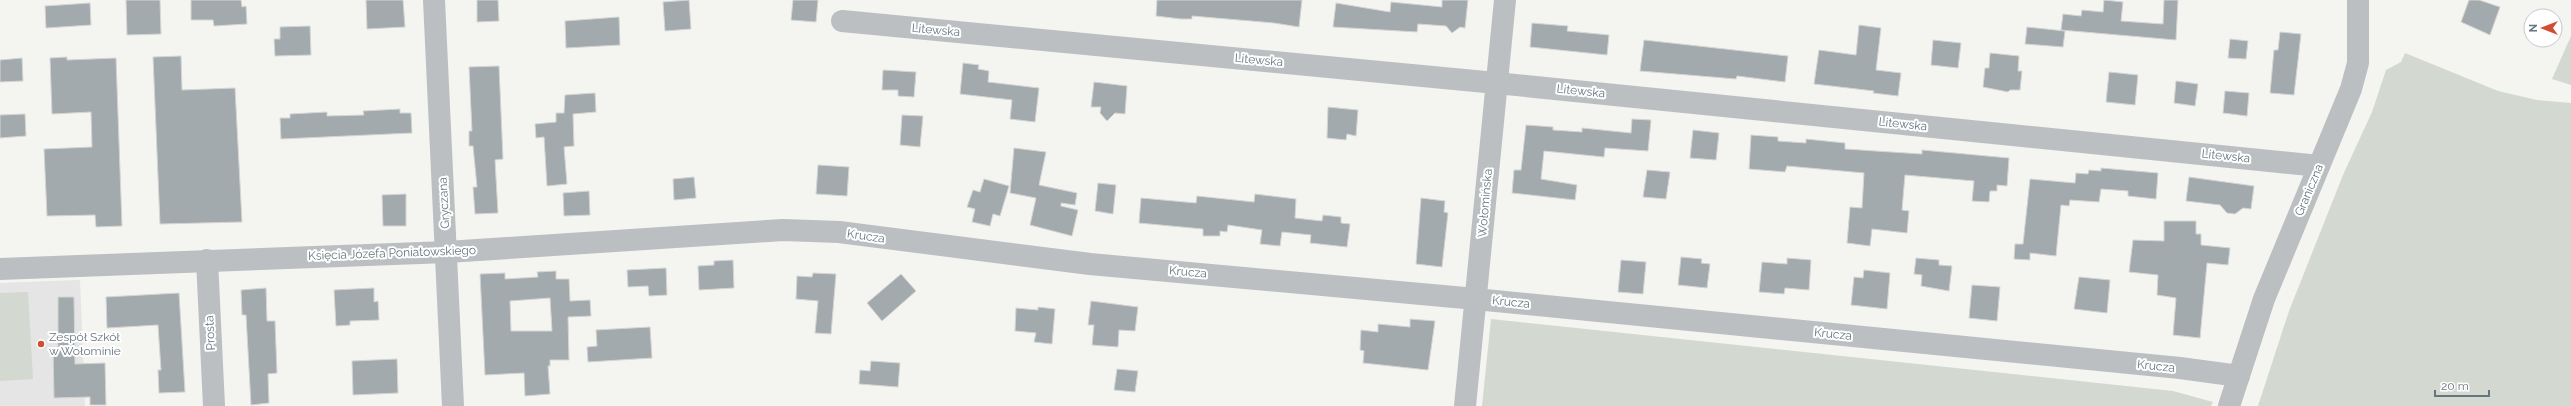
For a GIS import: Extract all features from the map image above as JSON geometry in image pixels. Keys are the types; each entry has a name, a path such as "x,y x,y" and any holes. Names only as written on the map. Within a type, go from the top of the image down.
{"street":[{"name":"Gryczana","path":"434,0 447,252 453,406"},
{"name":"Wołomińska","path":"1465,406 1505,0"},
{"name":"Graniczna","path":"2229,406 2264,299 2351,89 2358,63 2358,0"},
{"name":"Litewska","path":"842,21 1496,83 2320,166"},
{"name":"Księcia Józefa Poniatowskiego","path":"0,269 447,252 783,230"},
{"name":"Krucza","path":"783,230 839,232 1090,264 1476,299 2180,368 2239,376"},
{"name":"Prosta","path":"207,260 214,406"}],"shaded area":[{"path":"2571,36 2571,85 2552,79"},
{"path":"2405,53 2498,91 2537,100 2571,103 2571,406 2258,406 2289,311 2343,175 2372,112 2386,70 2401,62"},
{"name":"Zespół Szkół w Wołominie","path":"80,280 85,406 0,406 0,283"},
{"path":"28,292 33,379 0,381 0,293"},
{"path":"1491,319 2173,391 2213,402 2211,406 1482,406"}],"building":[{"path":"126,0 160,0 161,34 127,35"},
{"path":"191,0 241,0 242,7 246,6 247,24 214,26 213,20 191,20"},
{"path":"366,0 403,0 405,27 367,29"},
{"path":"477,0 498,0 499,21 477,22"},
{"path":"689,0 691,29 665,31 663,2"},
{"path":"793,0 818,0 816,22 791,20"},
{"path":"1157,0 1302,0 1299,27 1274,23 1192,16 1192,19 1181,19 1156,16"},
{"path":"1442,0 1468,0 1465,28 1460,27 1452,33 1446,26 1418,24 1417,32 1333,27 1336,3 1390,12 1391,2 1442,7"},
{"path":"2104,0 2123,2 2121,21 2163,24 2164,0 2178,0 2176,40 2061,30 2063,14 2081,16 2082,10 2103,12"},
{"path":"2469,0 2479,0 2500,7 2490,35 2461,22"},
{"path":"90,3 91,25 46,28 45,6"},
{"path":"619,17 620,45 566,48 565,21"},
{"path":"1532,23 1568,26 1567,31 1609,35 1607,55 1530,47"},
{"path":"1859,25 1881,28 1876,70 1901,73 1898,96 1873,93 1874,91 1814,84 1819,50 1856,55"},
{"path":"310,26 311,55 275,56 274,39 280,39 280,27"},
{"path":"2027,27 2065,31 2063,47 2025,44"},
{"path":"2280,32 2301,34 2294,95 2270,93 2274,50 2278,50"},
{"path":"2230,39 2248,41 2246,59 2228,58"},
{"path":"1644,40 1788,56 1785,82 1737,76 1736,79 1640,71"},
{"path":"1933,40 1961,43 1958,68 1931,65"},
{"path":"1990,53 2019,56 2018,71 2022,71 2020,90 2010,90 2008,92 1983,87 1985,68 1989,68"},
{"path":"181,56 182,90 235,88 242,222 160,224 153,57"},
{"path":"67,57 67,60 116,58 122,226 96,227 95,215 47,216 44,149 92,147 91,112 52,114 50,58"},
{"path":"22,58 23,81 0,82 0,60"},
{"path":"963,63 979,65 978,69 989,71 988,82 1039,88 1035,122 1010,119 1012,100 960,94"},
{"path":"499,66 503,159 495,160 498,213 475,214 473,187 477,187 473,146 469,146 469,131 472,131 469,67"},
{"path":"883,70 916,72 914,97 898,96 898,90 882,90"},
{"path":"2109,72 2138,75 2135,105 2106,102"},
{"path":"2176,81 2198,84 2195,106 2174,103"},
{"path":"1094,82 1127,86 1125,114 1115,113 1107,121 1100,113 1101,107 1091,107"},
{"path":"2225,91 2249,93 2247,116 2223,113"},
{"path":"595,93 596,112 573,114 574,146 564,147 567,184 547,186 544,137 536,138 535,124 556,122 556,113 564,113 565,95"},
{"path":"1328,107 1358,110 1356,136 1347,134 1346,140 1327,138"},
{"path":"400,109 400,113 411,113 412,133 281,139 280,118 290,118 290,114 327,112 327,116 364,115 363,111"},
{"path":"25,114 26,136 0,138 0,115"},
{"path":"902,115 923,116 920,147 900,145"},
{"path":"1632,119 1651,120 1648,151 1605,148 1604,157 1544,151 1541,179 1577,185 1575,200 1512,193 1514,170 1521,170 1526,125 1553,127 1553,130 1582,132 1582,128 1631,133"},
{"path":"1693,130 1719,133 1716,160 1690,158"},
{"path":"1751,135 1778,137 1778,141 1806,143 1806,139 1845,143 1845,149 1922,154 1922,150 2009,158 2007,186 1997,185 1997,191 1990,191 1989,202 1972,201 1974,181 1905,175 1902,210 1909,211 1907,233 1872,229 1870,246 1847,243 1850,207 1862,208 1864,173 1787,166 1785,172 1749,169"},
{"path":"1014,148 1046,152 1039,185 1077,193 1075,205 1061,203 1061,206 1078,210 1072,236 1030,225 1036,198 1010,193"},
{"path":"818,165 849,167 847,196 816,194"},
{"path":"2101,168 2158,173 2156,199 2128,196 2128,191 2101,189 2099,202 2070,200 2069,206 2061,205 2056,256 2030,253 2030,260 2014,259 2015,244 2023,244 2030,179 2075,183 2076,173 2088,174 2089,170 2101,171"},
{"path":"1647,170 1670,172 1666,199 1643,197"},
{"path":"694,177 696,198 674,200 673,179"},
{"path":"2189,177 2254,186 2251,209 2243,208 2235,214 2227,213 2220,205 2186,201"},
{"path":"984,179 1009,186 1000,216 993,214 990,226 972,222 975,209 967,207 973,190 980,192"},
{"path":"1098,183 1116,185 1113,214 1095,211"},
{"path":"589,191 590,215 564,216 563,193"},
{"path":"406,194 406,226 383,226 382,195"},
{"path":"1255,194 1296,199 1295,218 1322,221 1323,215 1341,217 1341,223 1350,224 1347,247 1310,243 1311,235 1282,232 1280,246 1260,244 1262,230 1228,225 1227,232 1220,231 1220,236 1203,236 1203,229 1139,223 1141,198 1196,203 1197,196 1254,202"},
{"path":"1421,198 1445,201 1444,212 1448,213 1442,267 1416,264"},
{"path":"2164,221 2196,221 2196,234 2201,234 2201,245 2230,248 2228,265 2207,263 2200,338 2173,335 2176,298 2157,295 2158,275 2129,272 2133,240 2164,241"},
{"path":"1681,257 1702,259 1701,263 1710,264 1707,288 1678,285"},
{"path":"1787,258 1811,260 1809,290 1785,288 1784,294 1759,292 1762,262 1787,264"},
{"path":"1916,258 1939,260 1939,265 1952,266 1949,291 1921,286 1922,275 1914,274"},
{"path":"733,260 734,288 699,290 698,266 714,265 714,261"},
{"path":"1621,260 1646,262 1643,294 1618,292"},
{"path":"666,268 667,295 649,296 648,286 628,287 627,270"},
{"path":"1864,270 1890,273 1887,309 1851,305 1854,277 1863,278"},
{"path":"556,271 556,279 569,279 570,301 590,300 591,316 568,317 569,360 550,360 550,366 548,366 550,394 525,396 524,373 485,375 480,274 505,273 505,279 538,277 537,272","holes":["550,298 552,331 511,331 510,301"]},
{"path":"813,273 836,274 831,334 815,333 818,301 796,299 797,276 812,277"},
{"path":"901,274 916,291 882,321 867,303"},
{"path":"2079,277 2110,280 2107,313 2074,309"},
{"path":"1972,285 2000,287 1997,321 1969,318"},
{"path":"266,288 267,321 275,321 277,373 268,374 269,403 251,405 246,315 242,315 241,290"},
{"path":"374,288 374,302 378,301 379,320 350,321 350,325 336,326 334,290"},
{"path":"179,293 185,392 159,393 158,370 161,370 158,325 107,328 106,297"},
{"path":"58,297 74,297 75,364 105,363 106,405 90,405 90,397 54,398 53,348 58,348"},
{"path":"1091,301 1138,307 1135,331 1119,330 1118,347 1092,345 1094,325 1088,325"},
{"path":"1038,307 1055,309 1052,344 1034,342 1036,333 1015,331 1016,308 1038,310"},
{"path":"1410,319 1435,321 1428,370 1363,363 1364,351 1360,350 1361,330 1378,332 1378,324 1410,327"},
{"path":"650,327 652,358 588,362 587,347 597,346 596,330"},
{"path":"397,359 398,393 353,395 352,361"},
{"path":"871,361 900,363 898,387 859,384 860,370 870,371"},
{"path":"1117,369 1138,371 1135,392 1114,390"}],"place":[{"name":"Zespół Szkół w Wołominie","path":"41,344"}]}
